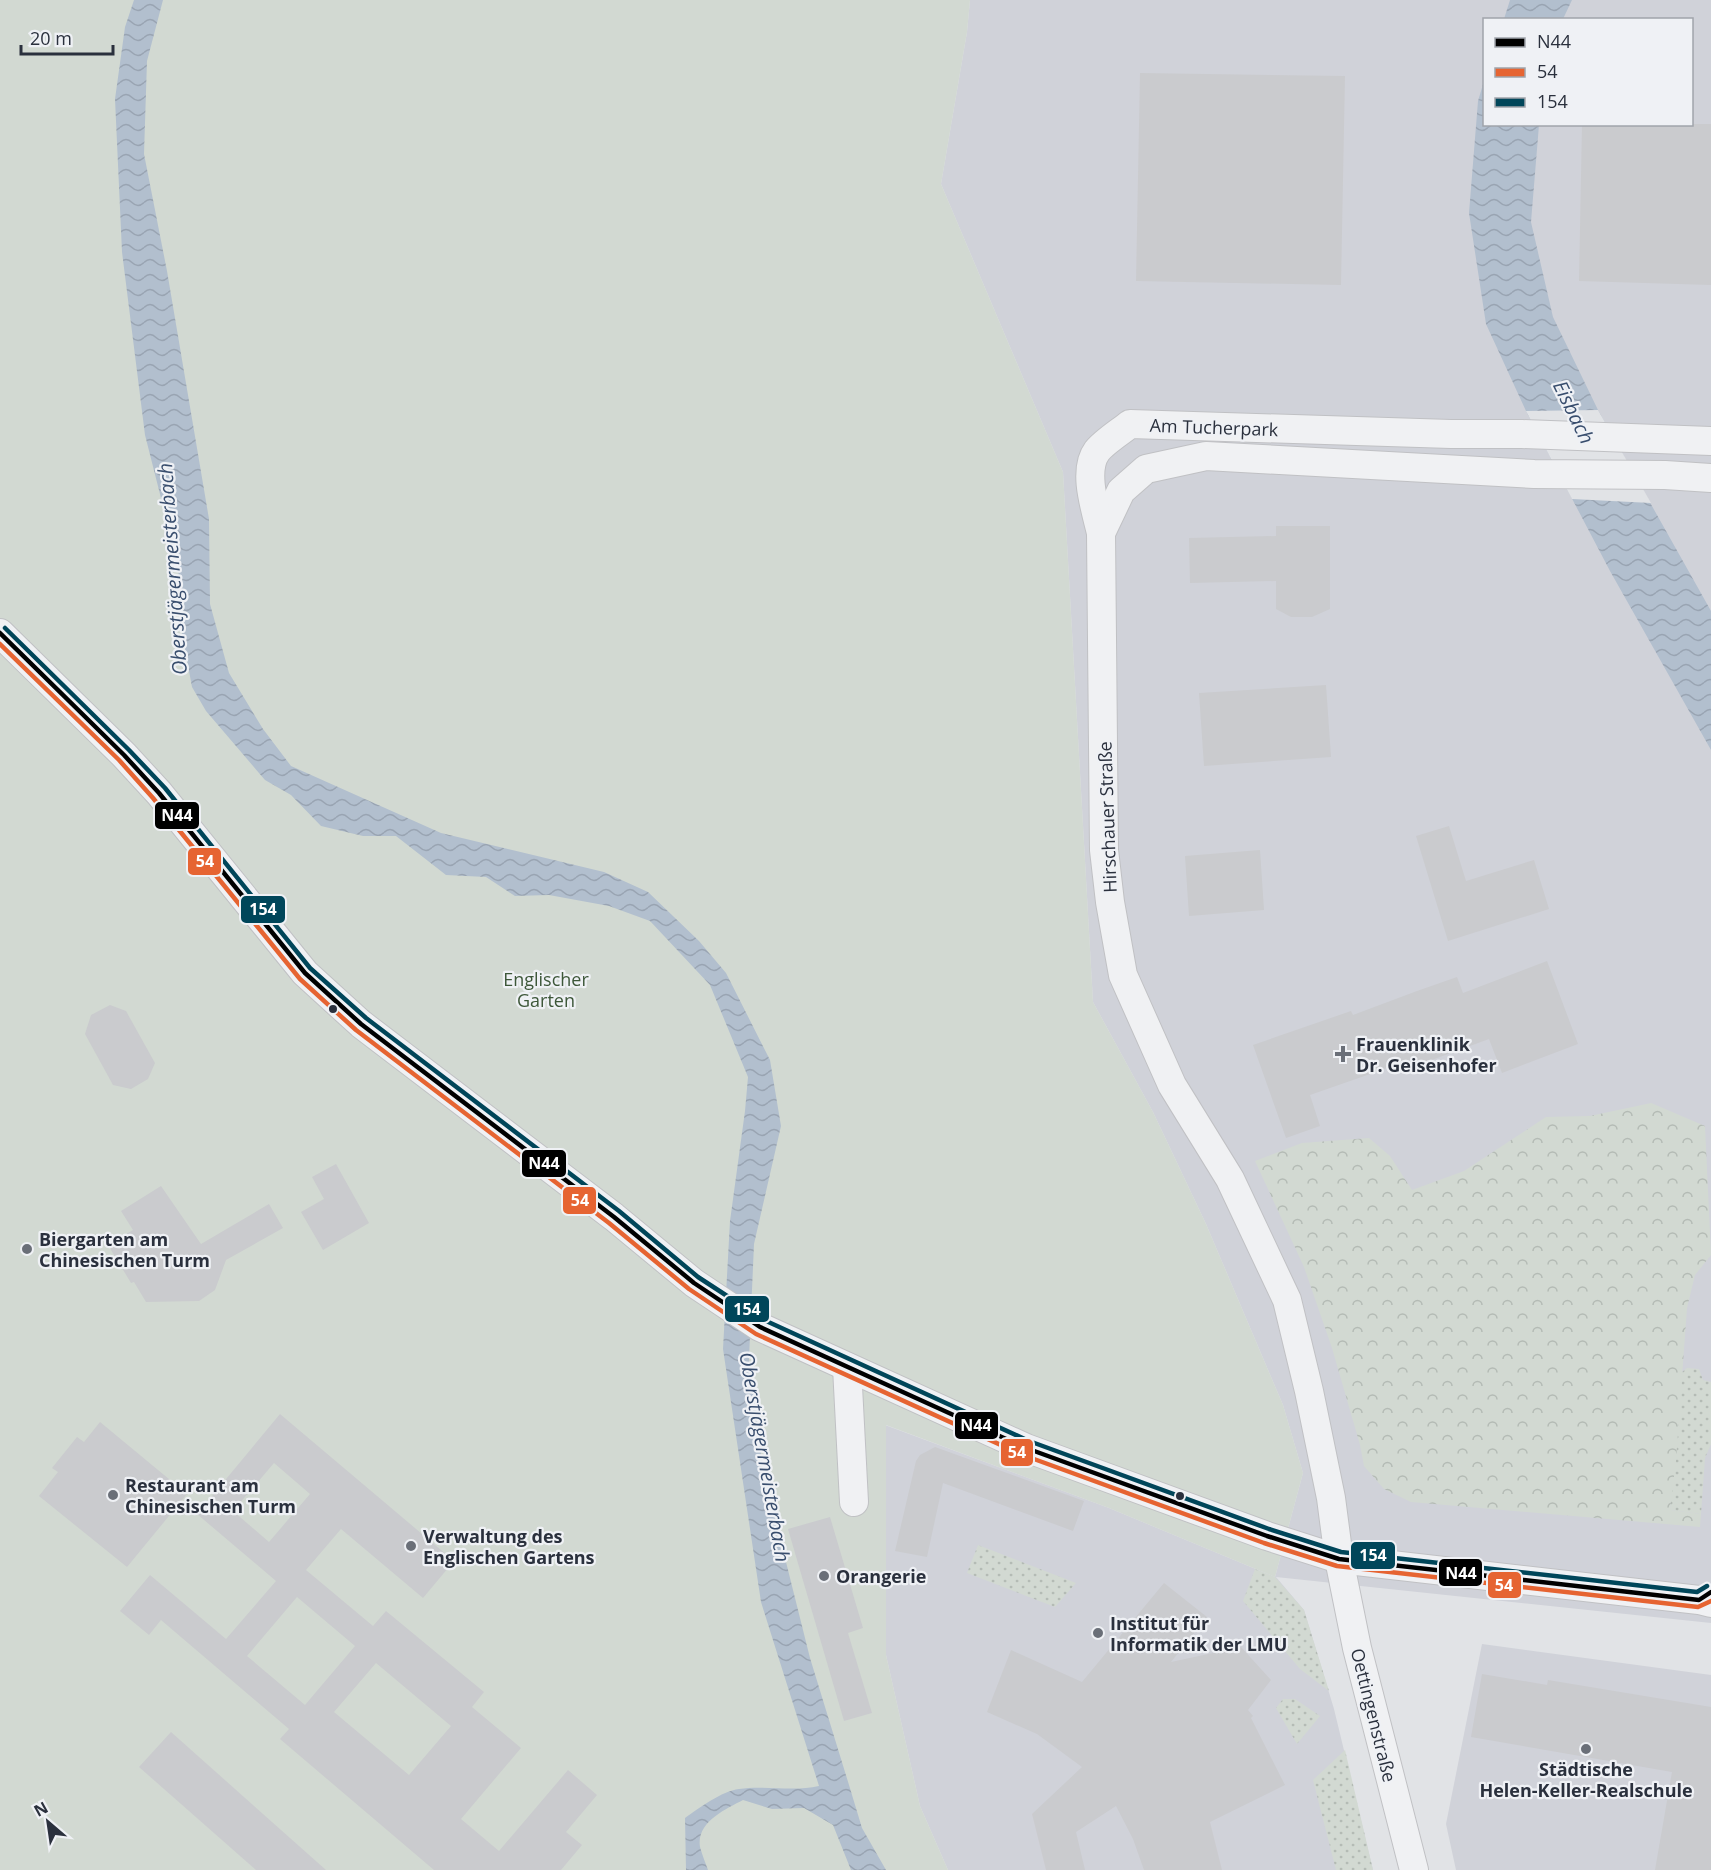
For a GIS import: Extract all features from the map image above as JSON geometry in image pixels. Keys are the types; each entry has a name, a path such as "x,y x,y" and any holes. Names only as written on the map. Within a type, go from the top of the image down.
{"street":[{"name":"Am Tucherpark","path":"1101,533 1091,490 1091,466 1097,451 1130,424 1711,441"},
{"name":"Am Tucherpark","path":"1101,533 1121,491 1146,469 1206,456 1534,474 1665,475 1711,478"},
{"name":"Hirschauer Straße","path":"1101,533 1104,850 1110,902 1123,975 1172,1085 1230,1179 1287,1300 1331,1498 1339,1559"},
{"path":"0,633 124,755 159,793 305,973 361,1024 614,1217 704,1289 760,1327 1026,1448 1258,1533 1339,1559 1707,1598"},
{"path":"847,1367 854,1502"},
{"name":"Oettingenstraße","path":"1339,1559 1357,1648 1414,1870"}],"shaded area":[{"path":"970,0 1711,0 1711,1623 1276,1577 1304,1610 1334,1709 1373,1870 948,1870 920,1806 886,1655 885,1425 1109,1508 1275,1577 1303,1473 1283,1405 1206,1224 1153,1112 1093,1002 1063,472 941,184 967,32"},
{"name":"Städtische Helen-Keller-Realschule","path":"1482,1644 1711,1675 1711,1870 1456,1870 1446,1824"}],"green space":[{"name":"Englischer Garten","path":"0,0 970,0 967,32 941,184 1063,472 1093,1002 1153,1112 1206,1224 1283,1405 1303,1473 1275,1577 1109,1508 886,1425 886,1655 920,1806 948,1870 0,1870"},
{"path":"1651,1103 1705,1126 1711,1255 1695,1275 1687,1308 1670,1510 1701,1514 1700,1527 1411,1502 1384,1489 1364,1466 1332,1348 1304,1267 1255,1161 1302,1143 1369,1138 1390,1156 1412,1190 1464,1171 1546,1117 1590,1116"},
{"path":"1687,1368 1699,1369 1703,1380 1711,1382 1711,1444 1705,1458 1701,1514 1670,1510 1682,1372"},
{"path":"978,1545 1076,1583 1055,1607 967,1573"},
{"path":"1255,1569 1275,1577 1304,1610 1329,1691 1300,1669 1243,1601"},
{"path":"1283,1699 1295,1699 1320,1716 1297,1744 1276,1708"},
{"path":"1345,1750 1373,1870 1336,1870 1313,1780"}],"water":[{"path":"134,0 163,0 147,61 144,154 167,271 209,519 210,604 229,673 263,729 291,766 441,833 604,872 648,892 699,941 726,973 770,1060 781,1126 754,1244 749,1359 763,1470 810,1658 862,1828 886,1870 851,1870 833,1825 804,1808 772,1809 743,1800 714,1818 703,1830 700,1847 708,1870 686,1870 685,1818 718,1796 739,1789 819,1786 761,1602 723,1349 730,1221 748,1077 710,985 650,921 609,906 549,895 515,896 486,877 446,875 396,836 363,836 321,826 291,795 265,780 206,711 192,687 182,634 178,565 145,435 122,252 115,99 125,27"},
{"path":"1510,0 1572,0 1563,18 1504,18"},
{"name":"Eisbach","path":"1483,84 1483,126 1539,126 1531,222 1553,317 1598,410 1711,611 1711,750 1610,571 1526,411 1486,324 1469,213 1478,101"}],"pier":[{"path":"1598,410 1651,503 1572,499 1526,411"}],"building":[{"path":"1140,73 1345,76 1341,285 1136,281"},
{"path":"1711,124 1711,285 1579,281 1582,126"},
{"path":"1276,526 1330,526 1330,609 1312,617 1291,617 1276,609 1276,581 1190,583 1189,538 1276,536"},
{"path":"1326,685 1331,757 1204,766 1199,693"},
{"path":"1449,826 1466,881 1534,860 1549,909 1448,941 1416,836"},
{"path":"1260,850 1264,910 1189,916 1185,856"},
{"path":"1547,961 1578,1044 1502,1073 1489,1039 1399,1072 1396,1065 1310,1095 1320,1126 1286,1138 1253,1045 1351,1011 1353,1015 1457,977 1463,993"},
{"path":"110,1005 126,1011 155,1063 148,1079 131,1089 113,1085 85,1034 91,1015"},
{"path":"336,1164 369,1223 323,1250 301,1212 324,1199 312,1177"},
{"path":"161,1186 201,1244 269,1204 283,1228 226,1260 215,1290 199,1301 146,1302 134,1282 131,1283 108,1245 133,1230 121,1211"},
{"path":"280,1414 454,1561 423,1598 341,1529 306,1570 373,1626 386,1611 484,1692 472,1707 521,1748 461,1819 499,1851 568,1770 597,1795 566,1832 582,1845 561,1870 434,1870 280,1739 289,1729 161,1620 149,1635 120,1611 150,1575 226,1639 276,1581 197,1514","holes":["274,1463 310,1494 269,1542 233,1511","297,1597 355,1646 305,1705 247,1656","376,1663 451,1726 409,1775 334,1712"]},
{"name":"Restaurant am Chinesischen Turm","path":"100,1422 187,1494 127,1567 39,1496 58,1472 52,1468 77,1437 84,1442"},
{"path":"935,1447 1084,1501 1073,1531 943,1483 927,1557 895,1551 916,1461 920,1455"},
{"path":"830,1517 863,1628 848,1633 872,1713 844,1721 788,1529"},
{"path":"1164,1583 1207,1617 1171,1662 1241,1647 1271,1680 1248,1710 1253,1716 1251,1718 1285,1785 1210,1822 1222,1870 1144,1870 1133,1839 1116,1806 1076,1832 1085,1870 1046,1870 1032,1814 1082,1767 1037,1734 987,1712 1011,1650 1082,1682"},
{"path":"1482,1674 1547,1685 1548,1680 1711,1707 1711,1870 1655,1870 1672,1772 1471,1737"},
{"path":"171,1732 326,1870 256,1870 139,1767"}],"transit line":[{"name":"154","path":"5,628 165,788 310,968 366,1018 619,1211 698,1277 764,1320 1029,1441 1269,1529 1341,1552 1697,1592 1707,1586"},
{"name":"N44","path":"0,633 124,755 159,793 305,973 361,1024 614,1217 694,1283 760,1327 1026,1448 1267,1536 1339,1559 1699,1600 1711,1592"},
{"name":"54","path":"0,644 119,760 153,798 300,979 356,1030 609,1223 689,1289 756,1334 1023,1455 1264,1543 1337,1566 1698,1607 1711,1601"}],"place":[{"name":"Frauenklinik Dr. Geisenhofer","path":"1343,1054"},
{"name":"Biergarten am Chinesischen Turm","path":"27,1249"},
{"name":"Restaurant am Chinesischen Turm","path":"113,1495"},
{"name":"Verwaltung des Englischen Gartens","path":"411,1546"},
{"name":"Orangerie","path":"824,1576"},
{"name":"Institut für Informatik der LMU","path":"1098,1633"},
{"name":"Städtische Helen-Keller-Realschule","path":"1586,1749"}],"water label":[{"name":"Oberstjägermeisterbach","path":"172,569"},
{"name":"Oberstjägermeisterbach","path":"765,1457"}]}
